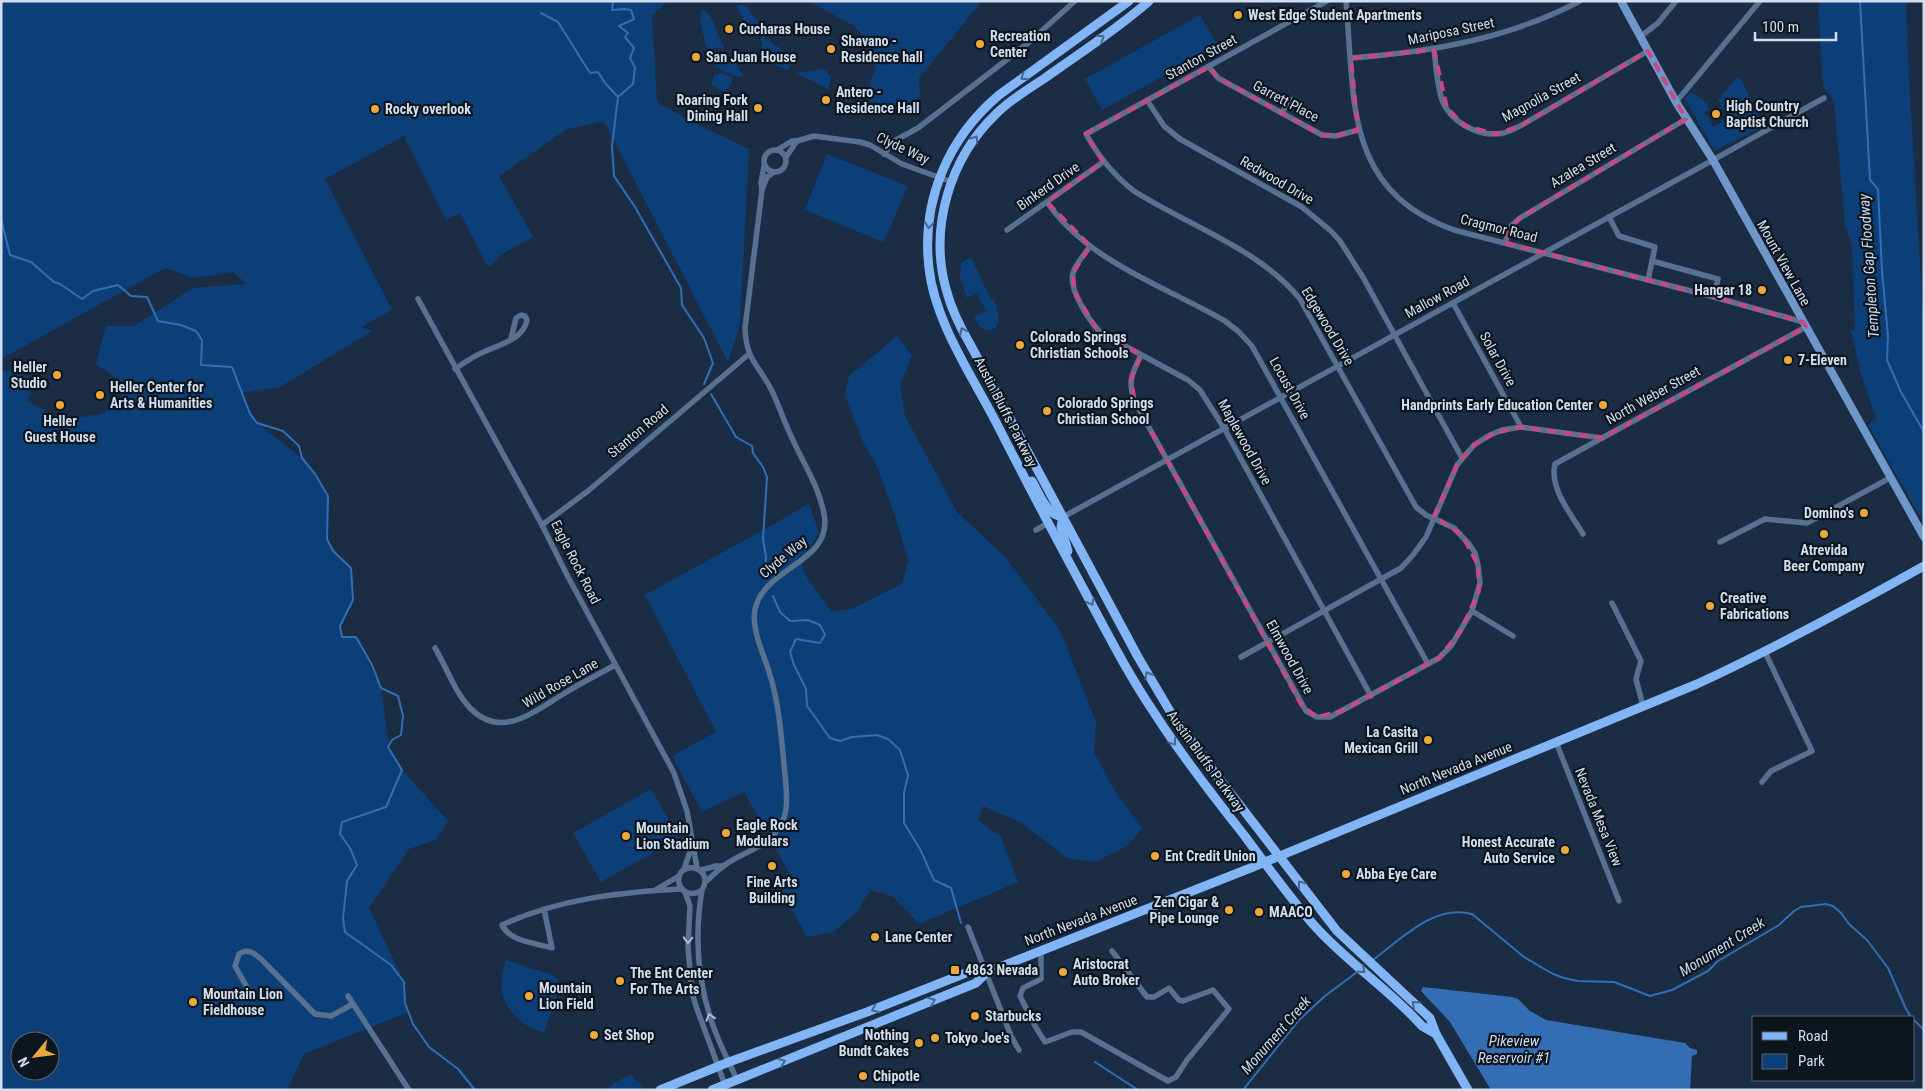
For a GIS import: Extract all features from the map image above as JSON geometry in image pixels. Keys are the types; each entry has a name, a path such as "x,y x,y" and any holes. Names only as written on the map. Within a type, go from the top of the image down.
{"main road":[{"name":"Austin Bluffs Parkway","path":"1130,1 1006,89 988,104 963,133 939,178 930,213 928,241 929,266 933,290 947,328 1076,576 1130,675 1184,758 1315,926 1422,1026 1436,1034"},
{"name":"Austin Bluffs Parkway","path":"1149,1 1121,24 1015,98 996,114 973,140 952,182 943,215 940,241 941,265 947,293 963,331 1154,685 1195,747 1329,921 1354,948 1430,1018 1436,1034 1468,1090"},
{"path":"1011,452 1052,513 1058,517 1063,517 1062,532 1076,576"},
{"name":"North Nevada Avenue","path":"712,1090 976,983 987,972 1279,856 1697,684 1765,652 1924,566"},
{"name":"North Nevada Avenue","path":"660,1090 971,971 987,972"}],"street":[{"path":"884,154 894,141 918,128 1033,39 1075,1"},
{"name":"Stanton Street","path":"1086,134 1327,1"},
{"name":"Cragmor Road","path":"1346,1 1354,108 1358,130 1373,166 1403,203 1437,224 1714,297 1804,325"},
{"name":"Mariposa Street","path":"1351,58 1434,50 1472,42 1527,24 1580,1"},
{"name":"Mount View Lane","path":"1621,1 1676,102 1713,160 1924,538"},
{"path":"1640,36 1658,23 1676,1"},
{"path":"1676,102 1760,1"},
{"name":"Magnolia Street","path":"1434,50 1441,94 1446,108 1465,126 1478,131 1497,134 1522,125 1648,51"},
{"name":"Garrett Place","path":"1209,67 1218,78 1322,134 1336,136 1358,130"},
{"name":"Mallow Road","path":"1063,517 1824,98"},
{"path":"1282,113 1290,99"},
{"name":"Redwood Drive","path":"1147,100 1164,126 1180,139 1288,198 1330,230 1348,252 1462,458"},
{"name":"Azalea Street","path":"1505,243 1511,226 1520,218 1686,119"},
{"name":"Edgewood Drive","path":"1086,134 1104,162 1117,177 1134,191 1256,259 1278,276 1300,299 1416,507 1434,518"},
{"name":"Clyde Way","path":"723,866 768,839 777,831 785,813 787,792 777,702 757,635 754,615 760,597 770,582 808,556 816,547 823,534 825,521 816,488 769,386 748,354 745,340 765,155 770,150 777,150 792,141 810,136 828,136 870,145 902,164 939,178"},
{"name":"Clyde Way","path":"762,190 767,178 774,172 779,172 784,168 786,158 797,141"},
{"path":"777,150 783,152 786,158"},
{"name":"Binkerd Drive","path":"1007,230 1104,162"},
{"path":"764,166 774,172"},
{"path":"939,178 952,182"},
{"name":"Locust Drive","path":"1047,202 1060,219 1090,246 1215,316 1239,332 1257,353 1428,664"},
{"path":"1609,217 1619,236 1655,247 1648,280"},
{"name":"Maplewood Drive","path":"1090,246 1074,273 1072,280 1075,293 1097,329 1194,385 1206,398 1371,696"},
{"path":"1652,261 1718,279 1714,297"},
{"name":"Eagle Rock Road","path":"418,299 542,525 676,778 685,803 692,844 699,869 704,874 705,882"},
{"name":"Solar Drive","path":"1453,303 1521,427"},
{"name":"North Weber Street","path":"1241,657 1401,568 1414,555 1426,536 1452,474 1462,458 1474,445 1488,436 1502,430 1521,427 1602,438 1804,325"},
{"path":"455,369 511,339"},
{"name":"Stanton Road","path":"542,525 588,491 748,354"},
{"name":"Elmwood Drive","path":"1141,355 1132,373 1130,387 1135,402 1302,706 1311,714 1317,717 1330,717 1428,664 1446,652 1472,611 1480,583 1478,565 1474,553 1469,544 1454,528 1434,518"},
{"path":"1583,534 1558,490 1553,473 1555,464 1602,438"},
{"path":"1720,542 1765,519 1808,523 1890,478"},
{"path":"1036,530 1048,523"},
{"path":"1612,603 1641,661 1636,680 1643,706"},
{"path":"1472,611 1513,636"},
{"name":"Wild Rose Lane","path":"435,648 453,683 468,706 481,717 496,722 515,721 532,714 572,688 616,665"},
{"path":"1762,782 1770,771 1812,751 1765,652"},
{"name":"Nevada Mesa View","path":"1556,742 1619,901"},
{"name":"Eagle Rock Road","path":"679,876 684,869 692,844"},
{"path":"684,869 689,867 699,869 723,866"},
{"path":"723,866 705,882 702,890 698,918 700,969 710,1016 737,1080"},
{"path":"657,889 679,876"},
{"path":"679,876 679,886 690,906 688,947 692,993 725,1084"},
{"path":"544,909 552,948 512,936 505,931 502,925 544,909 570,902 657,889 694,894 702,890"},
{"path":"968,926 1019,1050"},
{"path":"1041,950 1041,979 1024,988 1020,996 1045,1042 1072,1032 1080,1032 1168,1081 1176,1077 1187,1060 1229,1009 1213,990 1183,1001 1179,1000 1169,988 1154,997 1147,997 1112,951"},
{"path":"248,989 235,966 239,954 246,951 251,952 260,959 315,1014 331,1016 353,1004"},
{"path":"348,996 409,1090"}],"highlighted area":[{"path":"1434,50 1447,108 1465,126 1497,134 1522,125 1648,51 1686,119 1520,218 1511,226 1505,243 1714,297 1803,322 1806,327 1602,438 1521,427 1495,433 1474,445 1457,465 1434,516 1462,535 1478,565 1479,591 1461,630 1439,658 1342,711 1317,717 1302,706 1135,402 1131,380 1141,355 1097,329 1075,293 1073,273 1090,246 1047,202 1103,162 1086,134 1209,67 1218,78 1322,135 1336,136 1358,130 1351,58"}],"green space":[{"path":"1,1 668,1 652,15 657,102 688,120 749,149 740,324 728,362 604,121 567,129 499,176 533,237 507,251 488,267 460,213 446,220 404,136 325,179 392,310 361,327 372,331 280,387 242,393 257,423 302,458 328,496 327,539 342,560 351,568 353,600 340,626 342,637 356,637 381,688 389,747 402,770 448,821 436,840 409,849 369,908 404,982 405,1003 409,1012 304,1054 287,1090 1,1090 1,371 15,371 31,378 29,391 32,392 28,402 44,410 55,421 102,414 121,399 121,381 96,364 106,326 134,326 193,288 247,284 233,272 193,278 165,268 1,359"},
{"path":"809,1 982,1 919,78 920,97 898,110 880,113 873,112 867,92 875,69 870,43 854,26"},
{"path":"1818,1 1906,1 1924,332 1924,513 1920,516 1868,425 1876,418 1861,374 1851,330 1855,330 1852,246 1845,225 1834,101 1823,86"},
{"path":"738,5 745,5 764,29 757,37 749,29 737,7"},
{"path":"702,9 710,15 724,48 708,49 706,47 700,20"},
{"path":"1200,15 1218,46 1102,110 1085,79"},
{"path":"763,36 791,57 789,70 775,65 761,47 763,44 760,40"},
{"path":"710,51 722,52 731,58 738,66 743,77 728,73 716,66 709,58"},
{"path":"824,69 831,77 828,89 795,73"},
{"path":"722,73 731,77 732,81 729,88 723,91 712,85 714,75"},
{"path":"1737,77 1741,79 1763,126 1715,151 1685,99 1691,92 1706,102 1709,109 1703,114 1707,115 1713,127 1724,121 1727,117 1718,100"},
{"path":"827,154 908,186 884,242 805,210"},
{"path":"971,257 991,300 993,299 997,307 998,323 996,328 988,330 982,328 977,323 974,316 986,312 977,293 967,298 960,277 961,263"},
{"path":"897,336 912,356 900,385 905,416 957,512 1006,558 1060,630 1096,722 1094,752 1113,788 1142,828 1127,846 1095,862 1067,858 1020,822 983,806 978,820 1001,837 1018,882 919,924 892,896 871,890 856,913 833,932 807,937 782,891 792,878 744,792 702,812 672,756 716,732 645,595 809,503 819,533 801,561 804,573 831,612 854,608 902,584 908,561 897,522 877,466 862,440 845,395 849,376"},
{"name":"Mountain Lion Stadium","path":"651,789 679,838 601,882 573,833"},
{"name":"Mountain Lion Field","path":"506,960 553,975 558,980 559,987 544,1033 521,1022 507,1005 503,996 502,985 502,973"},
{"path":"632,1074 633,1079 640,1082 642,1087 634,1090 605,1090 616,1082"}],"water":[{"name":"Pikeview Reservoir #1","path":"1423,987 1512,997 1518,999 1530,1011 1546,1020 1685,1043 1690,1048 1697,1050 1697,1054 1692,1056 1690,1090 1491,1090 1450,1022 1421,991"}],"waterway":[{"path":"613,1 612,10 631,10 634,19 619,26 628,33 625,37 634,48 630,58 635,68 633,84 618,97 612,146 614,176 635,207 681,288 682,305 704,338 713,363 704,384"},
{"name":"Templeton Gap Floodway","path":"1860,1 1870,180 1878,189 1882,271 1888,336 1887,360 1901,392 1924,432"},
{"path":"541,13 558,22 590,73 598,72 618,97"},
{"path":"1,219 10,255 31,262 54,282 82,299 93,291 118,285 131,296 147,297 158,321 181,325 196,331 202,340 201,365 232,367 250,414 257,423 283,431 299,446 302,458 315,474 328,496 327,539 333,551 351,568 353,600 340,626 342,637 356,637 372,665 381,688 398,696 403,716 401,735 392,740 388,747 402,770 386,807 342,822 340,834 350,848 357,865 347,881 343,918 345,932 391,965 404,982 405,1003 413,1024 429,1047 458,1069 475,1090"},
{"path":"711,394 736,437 752,446 753,453 763,467 767,477 763,539 766,557 765,571"},
{"path":"773,596 780,612 790,621 808,620 820,625 825,635 820,643 796,639 790,652 806,689 807,706 830,738 840,741 852,737 877,735 888,739 900,750 908,775 904,793 904,823 920,849 934,880 951,888 961,923"},
{"name":"Monument Creek","path":"1373,960 1419,925 1444,914 1458,912 1472,914 1524,957 1553,974 1578,981 1614,982 1650,996 1672,990 1708,971 1718,961 1779,925 1801,907 1826,904 1833,906 1841,913 1849,924 1867,940 1888,968 1910,1016"},
{"name":"Monument Creek","path":"1243,1090 1299,1020 1325,996 1357,972"},
{"name":"Monument Creek","path":"1915,1021 1924,1030"},
{"path":"1095,1062 1138,1090"}],"place":[{"name":"West Edge Student Apartments","path":"1238,15"},
{"name":"Cucharas House","path":"729,29"},
{"name":"Recreation Center","path":"980,44"},
{"name":"Shavano - Residence hall","path":"831,49"},
{"name":"San Juan House","path":"696,57"},
{"name":"Antero - Residence Hall","path":"826,100"},
{"name":"Roaring Fork Dining Hall","path":"758,108"},
{"name":"Rocky overlook","path":"375,109"},
{"name":"High Country Baptist Church","path":"1716,114"},
{"name":"Hangar 18","path":"1762,290"},
{"name":"Colorado Springs Christian Schools","path":"1020,345"},
{"name":"7-Eleven","path":"1788,360"},
{"name":"Heller Studio","path":"57,375"},
{"name":"Heller Center for Arts & Humanities","path":"100,395"},
{"name":"Heller Guest House","path":"60,405"},
{"name":"Handprints Early Education Center","path":"1603,405"},
{"name":"Colorado Springs Christian School","path":"1047,411"},
{"name":"Domino's","path":"1864,513"},
{"name":"Atrevida Beer Company","path":"1824,534"},
{"name":"Creative Fabrications","path":"1710,606"},
{"name":"La Casita Mexican Grill","path":"1428,740"},
{"name":"Eagle Rock Modulars","path":"726,833"},
{"name":"Mountain Lion Stadium","path":"626,836"},
{"name":"Honest Accurate Auto Service","path":"1565,850"},
{"name":"Ent Credit Union","path":"1155,856"},
{"name":"Fine Arts Building","path":"772,866"},
{"name":"Abba Eye Care","path":"1346,874"},
{"name":"Zen Cigar & Pipe Lounge","path":"1229,910"},
{"name":"MAACO","path":"1259,912"},
{"name":"Lane Center","path":"875,937"},
{"name":"4863 Nevada","path":"955,970"},
{"name":"Aristocrat Auto Broker","path":"1063,972"},
{"name":"The Ent Center For The Arts","path":"620,981"},
{"name":"Mountain Lion Field","path":"529,996"},
{"name":"Mountain Lion Fieldhouse","path":"193,1002"},
{"name":"Starbucks","path":"975,1016"},
{"name":"Set Shop","path":"594,1035"},
{"name":"Tokyo Joe's","path":"935,1038"},
{"name":"Nothing Bundt Cakes","path":"919,1043"},
{"name":"Chipotle","path":"863,1076"}]}
